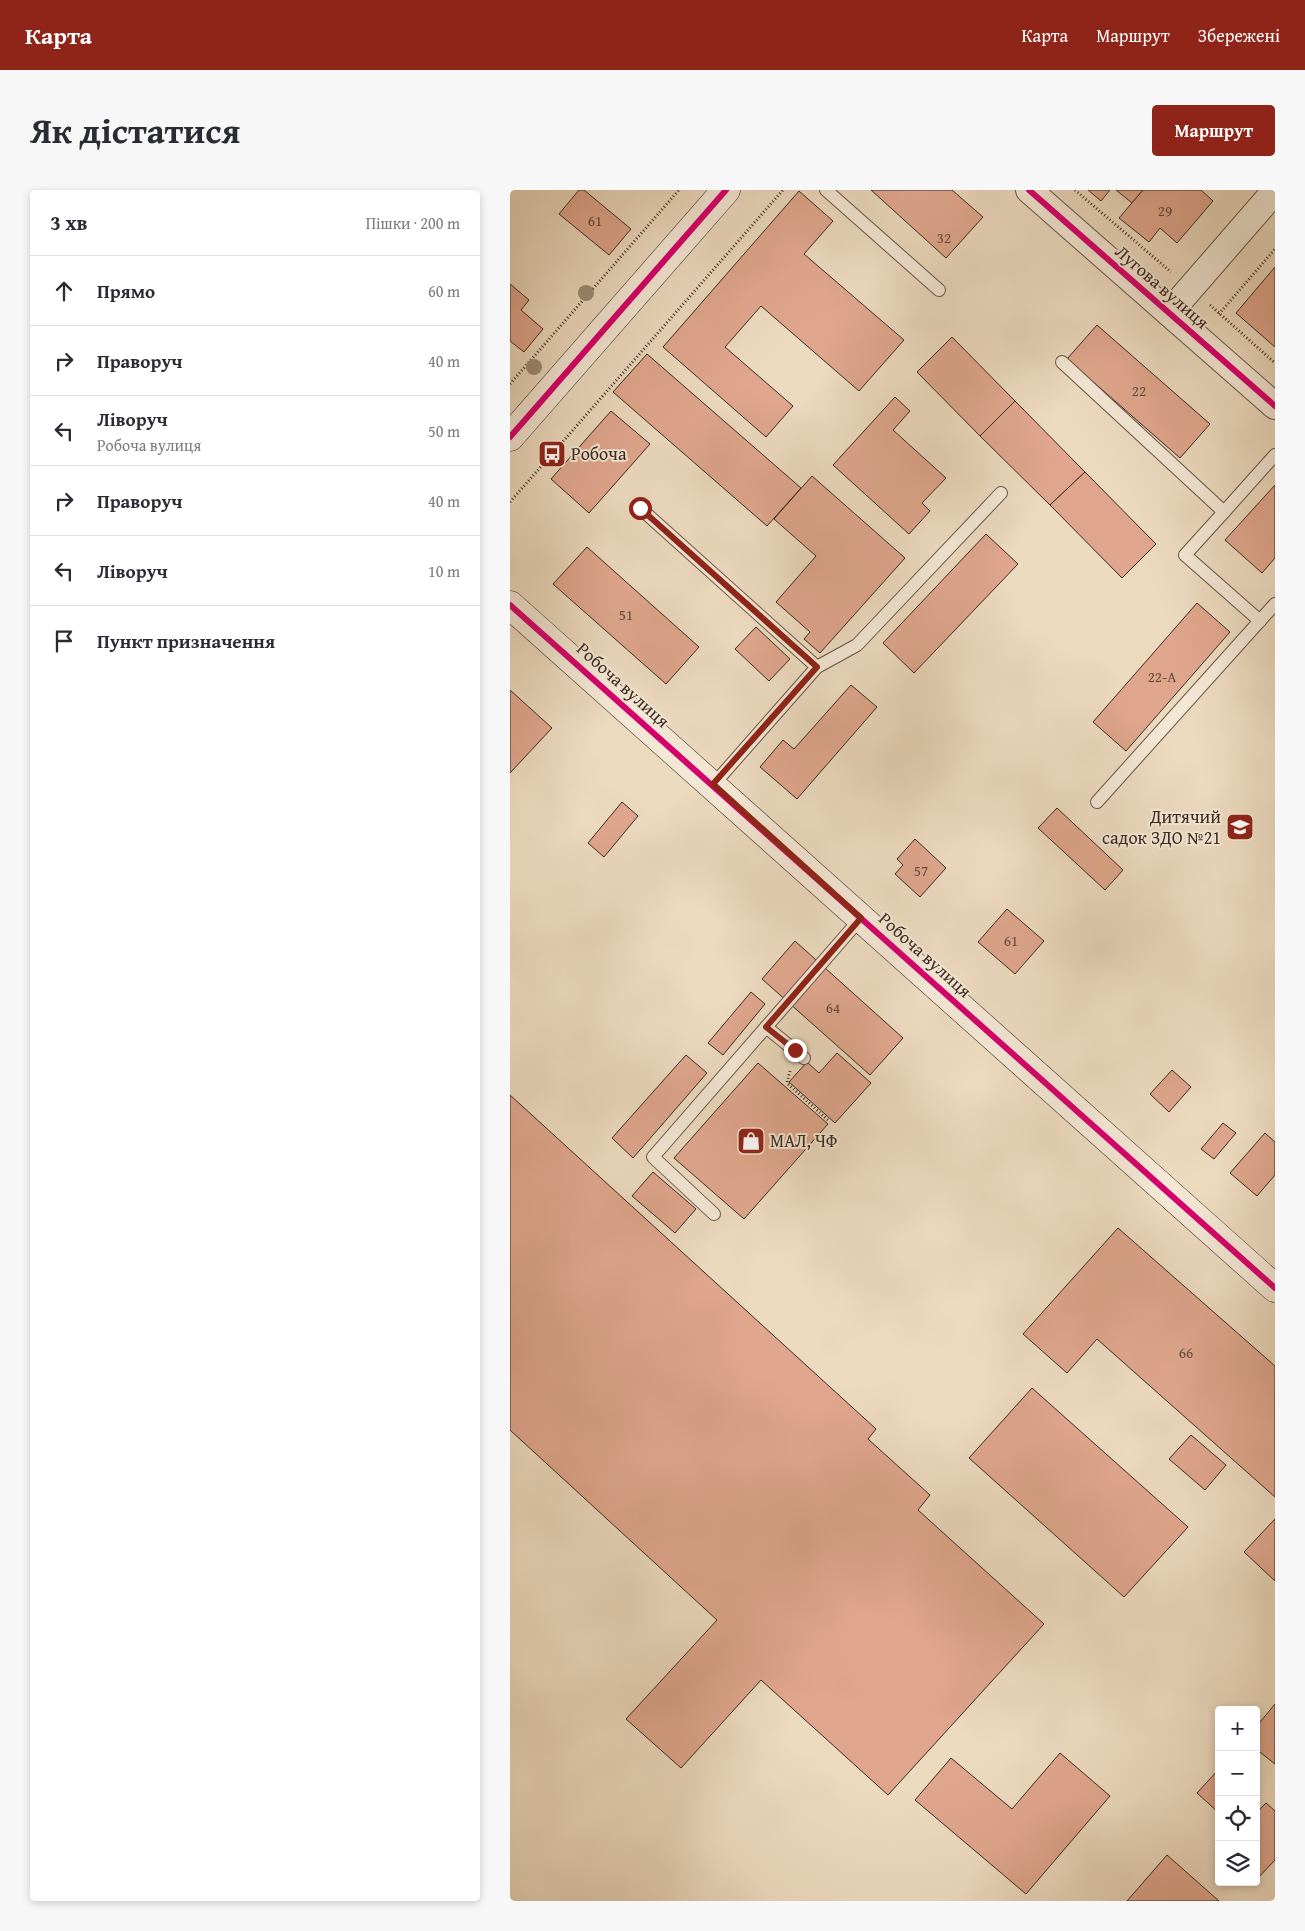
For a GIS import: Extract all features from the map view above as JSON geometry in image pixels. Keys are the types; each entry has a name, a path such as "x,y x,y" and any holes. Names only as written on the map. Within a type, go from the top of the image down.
{"street":[{"path":"510,437 726,190"},
{"name":"Лугова вулиця","path":"1029,190 1275,406"},
{"path":"1169,313 1275,191"},
{"name":"Робоча вулиця","path":"510,605 713,784 1275,1288"}],"lane":[{"path":"826,190 939,290"},
{"path":"1062,362 1224,512"},
{"path":"1260,621 1185,554 1275,455"},
{"path":"713,784 817,667 857,645 1002,493"},
{"path":"640,508 817,667"},
{"path":"1097,802 1275,604"},
{"path":"714,1214 652,1157 861,918"},
{"path":"766,1027 800,1054"}],"path":[{"path":"510,384 679,190"},
{"path":"510,502 783,190"},
{"path":"1219,314 1275,249"},
{"path":"800,1054 787,1083 829,1121"}],"building":[{"path":"579,190 584,190 631,229 609,255 559,214"},
{"path":"871,190 952,190 983,217 946,258"},
{"path":"1088,190 1110,190 1101,201"},
{"path":"1116,190 1143,190 1132,203"},
{"path":"1143,190 1201,190 1213,201 1177,243 1160,228 1149,242 1119,218"},
{"path":"799,191 833,221 804,254 904,340 859,391 761,306 725,347 793,406 766,437 663,347"},
{"path":"1275,267 1275,347 1236,313"},
{"path":"510,284 529,300 521,310 543,329 524,352 510,341"},
{"path":"1097,325 1210,424 1180,458 1067,359"},
{"path":"952,337 1015,401 980,436 917,372"},
{"path":"647,354 801,488 767,526 613,392"},
{"path":"895,397 910,411 893,430 946,478 922,503 930,511 909,534 833,465"},
{"path":"1015,401 1085,472 1050,505 980,436"},
{"path":"611,411 650,444 589,513 551,479"},
{"path":"1085,472 1156,544 1122,578 1050,505"},
{"path":"812,476 905,558 820,653 804,639 810,632 776,602 816,556 774,519"},
{"path":"1275,485 1275,558 1262,573 1225,540"},
{"path":"986,534 1018,564 914,673 883,643"},
{"path":"587,547 699,647 666,684 553,584"},
{"path":"1197,603 1230,632 1126,751 1093,722"},
{"path":"756,627 790,659 769,681 735,649"},
{"path":"851,685 877,707 797,799 760,767 783,740 794,749"},
{"path":"510,690 552,728 510,773"},
{"path":"622,802 638,816 604,857 588,843"},
{"path":"1057,808 1123,870 1105,890 1038,828"},
{"path":"915,839 946,868 920,897 895,874 903,865 897,859"},
{"path":"1007,909 1044,941 1015,974 978,942"},
{"path":"795,941 903,1038 870,1075 762,979"},
{"path":"751,992 765,1004 723,1055 708,1043"},
{"name":"МАЛ, ЧФ","path":"837,1053 871,1083 835,1123 789,1082 807,1062 819,1073"},
{"path":"686,1055 707,1073 633,1158 612,1138"},
{"name":"МАЛ, ЧФ","path":"758,1063 828,1124 744,1219 674,1158"},
{"path":"1172,1070 1191,1087 1169,1112 1150,1094"},
{"path":"510,1095 876,1429 868,1439 930,1495 918,1510 1044,1624 888,1795 761,1680 681,1768 626,1719 717,1620 510,1430"},
{"path":"1223,1123 1236,1133 1214,1159 1201,1149"},
{"path":"1265,1133 1275,1142 1275,1175 1257,1196 1230,1173"},
{"path":"653,1172 696,1209 675,1233 632,1196"},
{"path":"1118,1228 1275,1366 1275,1497 1097,1339 1067,1373 1023,1334"},
{"path":"1032,1388 1188,1527 1124,1597 969,1458"},
{"path":"1191,1435 1226,1465 1205,1490 1169,1459"},
{"path":"1275,1519 1275,1581 1244,1552"},
{"path":"1275,1704 1275,1764 1260,1752 1260,1722"},
{"path":"1060,1753 1110,1796 1026,1894 915,1800 951,1758 1012,1809"},
{"path":"1215,1773 1215,1809 1197,1793"},
{"path":"1266,1803 1275,1811 1275,1860 1260,1876 1260,1841 1260,1809"},
{"path":"1167,1855 1219,1901 1127,1901"}],"cycle path":[{"path":"510,437 726,190"},
{"path":"1029,190 1275,406"},
{"path":"510,605 1275,1288"}],"place":[{"name":"Робоча","path":"552,454"},
{"name":"Дитячий садок ЗДО №21","path":"1240,827"},
{"name":"МАЛ, ЧФ","path":"751,1141"}],"route":[{"path":"640,508 817,667 713,784 861,918 766,1027 795,1050"}]}
